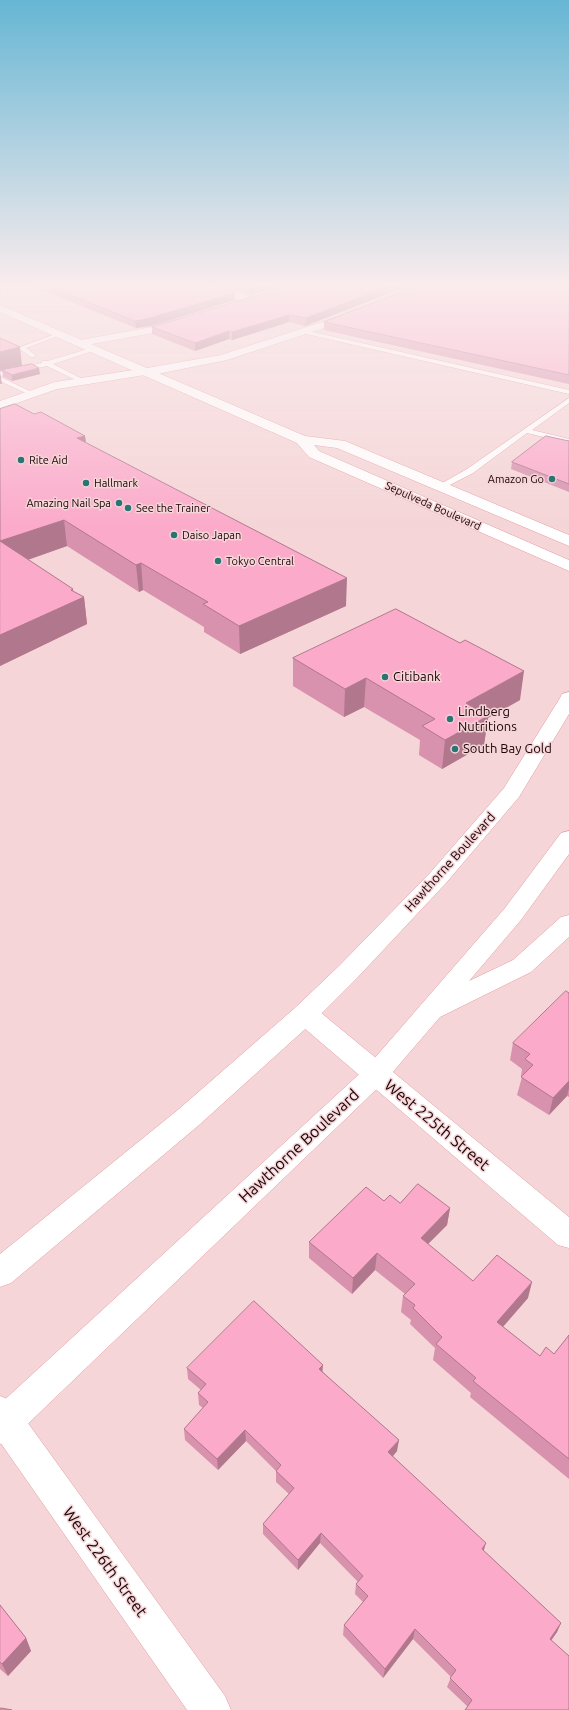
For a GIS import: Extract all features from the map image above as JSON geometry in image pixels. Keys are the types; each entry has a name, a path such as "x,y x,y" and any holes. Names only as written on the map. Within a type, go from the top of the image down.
{"main road":[{"name":"Sepulveda Boulevard","path":"135,367 302,440 340,444 569,541"},
{"path":"0,405 55,386 176,367"},
{"name":"Sepulveda Boulevard","path":"302,440 314,454 569,566"},
{"path":"526,523 569,529"},
{"name":"Hawthorne Boulevard","path":"0,1273 189,1117 305,1014 348,972 438,878 512,792 569,698"},
{"name":"Hawthorne Boulevard","path":"2,1421 376,1074 513,914 569,838"},
{"path":"428,1013 522,966 569,923"},
{"name":"West 225th Street","path":"305,1014 569,1235"},
{"name":"West 226th Street","path":"2,1421 211,1710"}],"lane":[{"path":"0,374 33,367"},
{"path":"52,367 82,381"},
{"path":"458,367 569,392"},
{"path":"0,379 32,394"},
{"path":"441,486 470,471 569,400"},
{"path":"526,431 569,441"}],"building":[{"path":"18,367 39,368 12,375 2,370"},
{"path":"531,367 569,367 569,375"},
{"path":"15,404 34,414 41,412 85,436 77,438 347,578 239,626 203,604 208,602 141,563 136,565 64,520 0,541 0,409"},
{"name":"Amazon Go","path":"546,436 569,441 569,484 512,462"},
{"path":"0,541 73,589 71,590 84,597 0,635"},
{"path":"396,609 460,643 465,640 524,671 466,703 488,716 445,740 422,726 435,719 366,678 345,689 293,658"},
{"path":"566,991 569,993 569,1081 553,1098 521,1077 533,1065 525,1059 530,1054 513,1043"},
{"path":"418,1184 450,1208 421,1238 473,1281 497,1255 532,1282 497,1322 540,1356 546,1347 554,1354 569,1335 569,1459 473,1381 476,1378 436,1344 442,1337 413,1308 415,1305 403,1296 415,1284 377,1253 353,1278 309,1242 366,1187 384,1201 390,1195 400,1203"},
{"path":"254,1301 323,1365 319,1369 399,1440 388,1452 486,1543 482,1549 561,1623 550,1639 569,1656 569,1710 465,1710 472,1700 450,1678 456,1670 415,1629 385,1669 344,1625 368,1596 356,1584 363,1576 321,1533 298,1560 263,1524 294,1488 276,1471 281,1465 245,1430 217,1459 184,1429 208,1402 198,1393 206,1384 187,1368"},
{"path":"0,1605 26,1638 2,1664 0,1662"},
{"path":"1,1708 12,1710 0,1710"}],"place":[{"name":"Rite Aid","path":"21,460"},
{"name":"Amazon Go","path":"552,479"},
{"name":"Hallmark","path":"86,483"},
{"name":"Amazing Nail Spa","path":"119,503"},
{"name":"See the Trainer","path":"128,508"},
{"name":"Daiso Japan","path":"174,535"},
{"name":"Tokyo Central","path":"218,561"},
{"name":"Citibank","path":"385,677"},
{"name":"Lindberg Nutritions","path":"450,719"},
{"name":"South Bay Gold","path":"455,749"}]}
